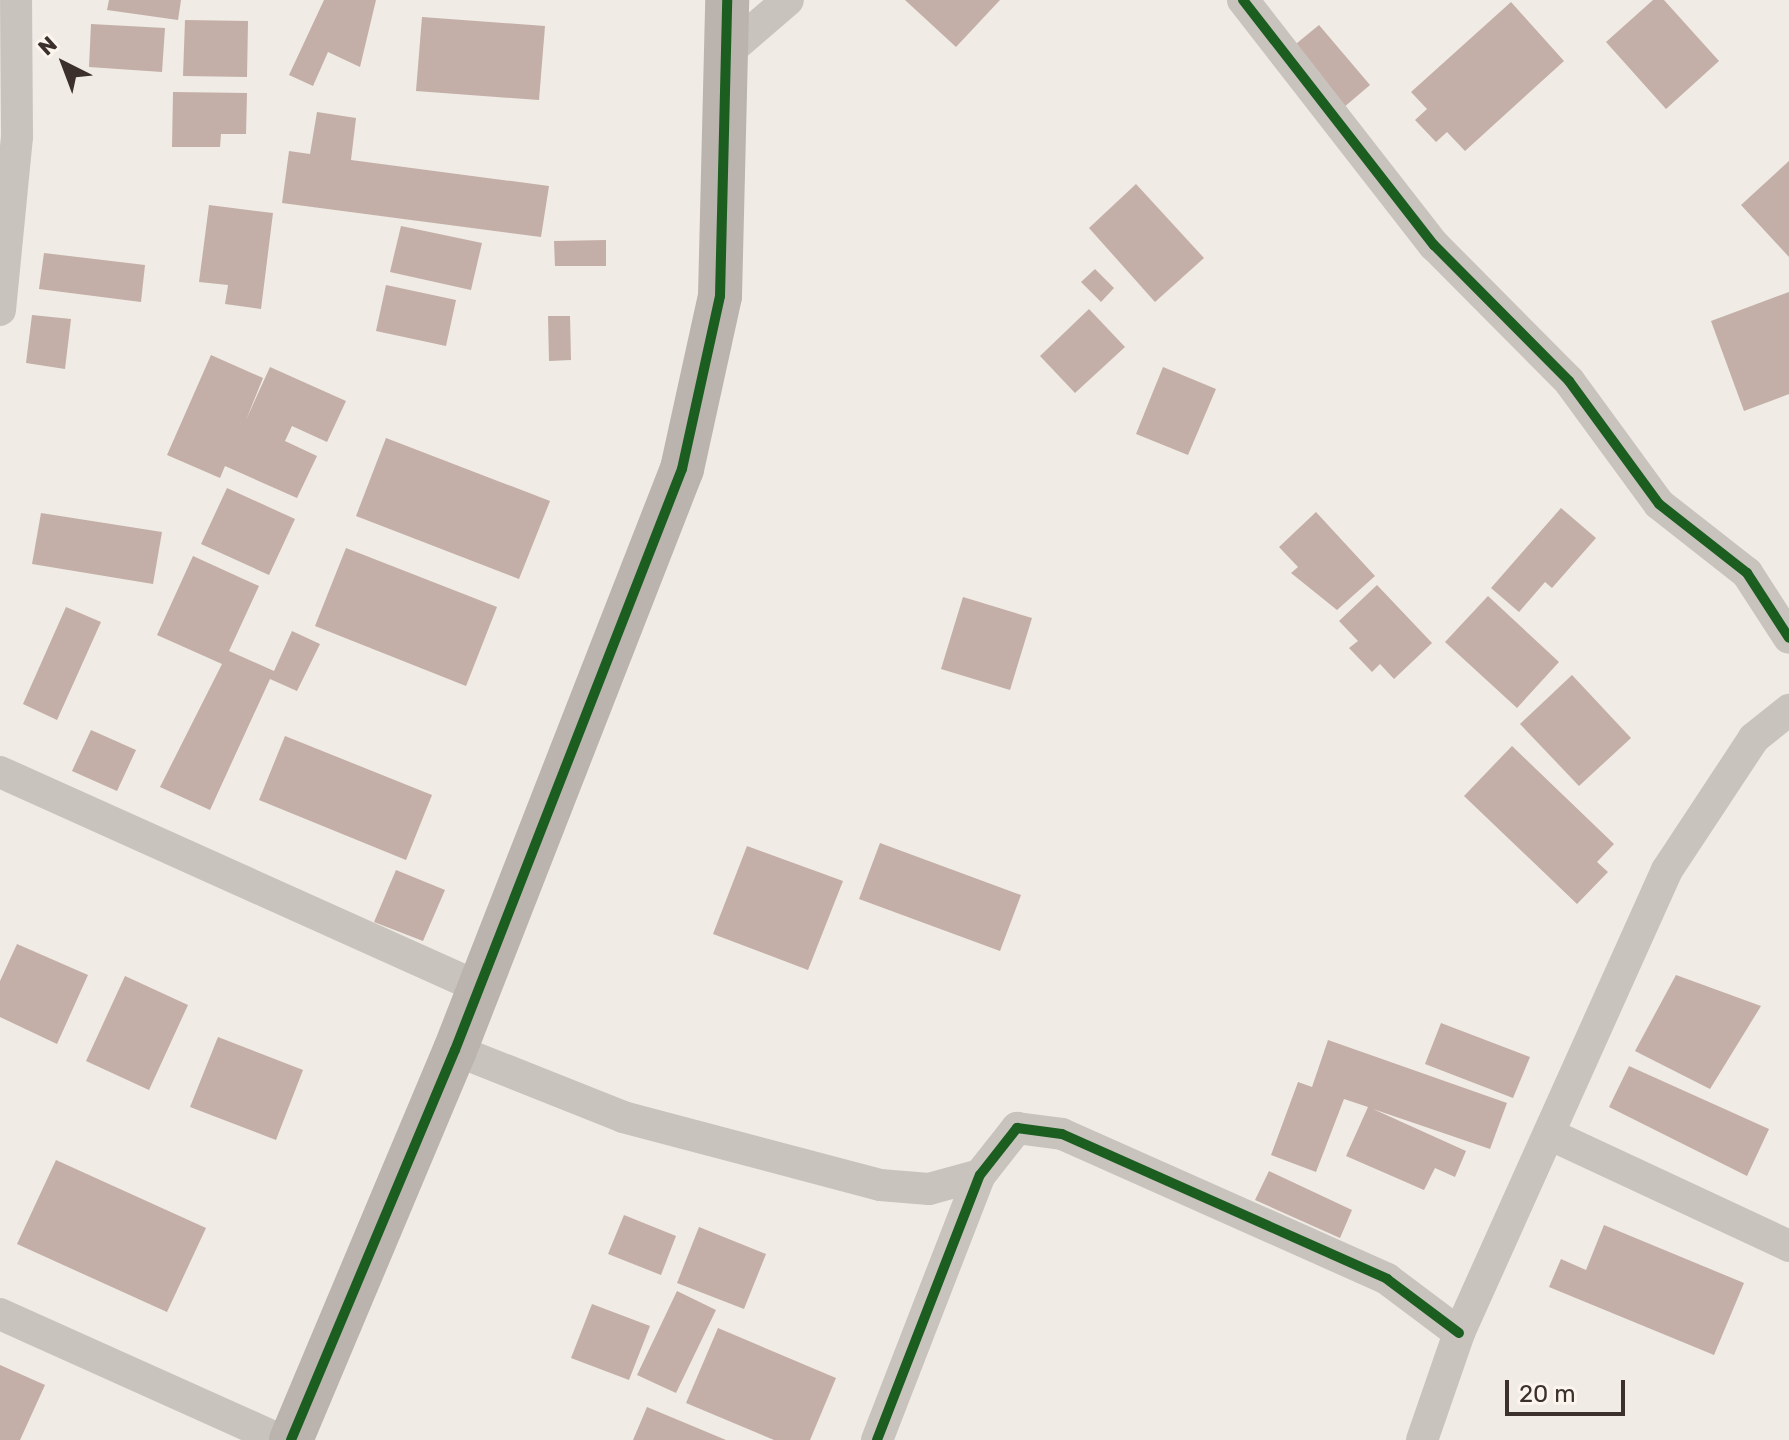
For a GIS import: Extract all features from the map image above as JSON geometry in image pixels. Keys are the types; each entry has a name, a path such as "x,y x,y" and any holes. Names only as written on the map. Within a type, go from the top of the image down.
{"street":[{"path":"0,310 17,137 16,0"},
{"path":"291,1440 455,1050 657,541 703,396 720,296 731,49 727,0"},
{"path":"731,49 788,0"},
{"path":"1243,0 1434,245 1569,381 1659,504 1747,573 1789,638"},
{"path":"1422,1440 1459,1333 1484,1290 1549,1134 1667,870 1754,738 1789,710"},
{"path":"0,772 478,987"},
{"path":"455,1050 623,1117 880,1185 929,1189 980,1175"},
{"path":"877,1440 980,1175 1017,1128 1062,1134 1425,1300 1459,1333"},
{"path":"1549,1134 1789,1246"},
{"path":"1425,1300 1484,1290"},
{"path":"0,1314 281,1440"}],"building":[{"path":"109,0 181,0 178,20 107,10"},
{"path":"324,0 376,0 360,67 328,52 313,86 289,75"},
{"path":"905,0 1000,0 956,47"},
{"path":"1653,0 1664,0 1719,61 1666,109 1606,42"},
{"path":"1511,2 1564,61 1465,151 1447,132 1436,142 1415,120 1427,109 1411,92"},
{"path":"422,17 545,26 539,100 416,91"},
{"path":"185,20 248,21 247,77 183,76"},
{"path":"91,24 165,28 162,72 89,67"},
{"path":"1319,25 1370,85 1343,108 1291,48"},
{"path":"173,92 247,93 246,134 221,134 220,147 172,147"},
{"path":"317,112 356,118 351,160 549,186 541,237 282,203 289,151 310,154"},
{"path":"1789,161 1789,257 1741,205"},
{"path":"1136,184 1204,258 1155,302 1089,228"},
{"path":"209,205 273,213 261,309 225,304 228,285 199,282"},
{"path":"401,226 482,243 471,290 390,272"},
{"path":"606,240 606,266 555,266 554,241"},
{"path":"44,253 145,265 141,302 39,289"},
{"path":"1095,269 1114,288 1101,302 1081,282"},
{"path":"386,285 456,300 446,346 376,331"},
{"path":"1789,292 1789,394 1744,411 1711,321"},
{"path":"1089,309 1125,347 1075,393 1040,356"},
{"path":"32,315 71,319 65,369 26,363"},
{"path":"548,316 570,316 571,360 549,361"},
{"path":"211,355 263,378 246,420 270,367 346,401 327,442 292,426 285,441 317,456 297,498 225,466 220,478 167,455"},
{"path":"1163,367 1216,389 1188,455 1136,434"},
{"path":"386,438 550,501 519,579 356,516"},
{"path":"227,488 295,519 269,575 201,544"},
{"path":"1561,508 1596,538 1552,588 1545,582 1519,612 1491,588"},
{"path":"1316,512 1375,576 1337,610 1291,573 1298,567 1279,547"},
{"path":"41,513 162,532 153,584 32,564"},
{"path":"346,548 497,607 466,686 315,626"},
{"path":"193,556 259,586 229,651 274,671 292,631 320,644 297,691 270,679 210,810 160,787 222,664 157,635"},
{"path":"1377,585 1432,643 1394,679 1380,664 1372,672 1349,648 1358,641 1339,621"},
{"path":"1488,596 1559,662 1517,708 1445,642"},
{"path":"963,597 1032,618 1010,690 941,669"},
{"path":"66,607 101,622 57,720 23,704"},
{"path":"1572,675 1631,738 1579,786 1520,724"},
{"path":"91,730 136,750 117,791 72,771"},
{"path":"285,736 432,795 406,860 259,800"},
{"path":"1512,746 1614,844 1597,862 1608,872 1577,904 1464,796"},
{"path":"880,843 1021,895 1000,951 859,899"},
{"path":"747,846 843,881 808,970 713,934"},
{"path":"396,870 445,890 423,941 374,922"},
{"path":"17,944 88,975 57,1044 0,1017 0,981"},
{"path":"1676,975 1761,1006 1710,1089 1635,1051"},
{"path":"125,976 188,1005 149,1090 86,1061"},
{"path":"1441,1023 1530,1057 1513,1098 1425,1064"},
{"path":"218,1037 303,1070 276,1140 190,1107"},
{"path":"1328,1040 1507,1103 1490,1149 1373,1109 1466,1151 1455,1177 1435,1168 1424,1190 1346,1156 1368,1107 1344,1099 1316,1172 1271,1155 1298,1082 1312,1087"},
{"path":"1629,1066 1769,1129 1747,1176 1609,1107"},
{"path":"56,1160 206,1228 167,1312 17,1244"},
{"path":"1269,1171 1352,1210 1340,1238 1255,1200"},
{"path":"624,1215 676,1236 661,1275 608,1254"},
{"path":"1604,1225 1744,1283 1714,1355 1549,1287 1561,1259 1586,1270"},
{"path":"699,1227 766,1254 744,1309 677,1283"},
{"path":"677,1291 716,1310 676,1393 637,1375"},
{"path":"592,1304 650,1326 629,1380 571,1358"},
{"path":"718,1328 836,1378 810,1440 774,1440 686,1403"},
{"path":"0,1365 45,1385 20,1440 0,1440"},
{"path":"647,1407 726,1440 633,1440"}],"cycle path":[{"path":"291,1440 455,1050 682,469 720,296 727,0"},
{"path":"1243,0 1434,245 1569,381 1659,504 1747,573 1789,638"},
{"path":"877,1440 980,1175 1017,1128 1062,1134 1387,1279 1459,1333"}]}
